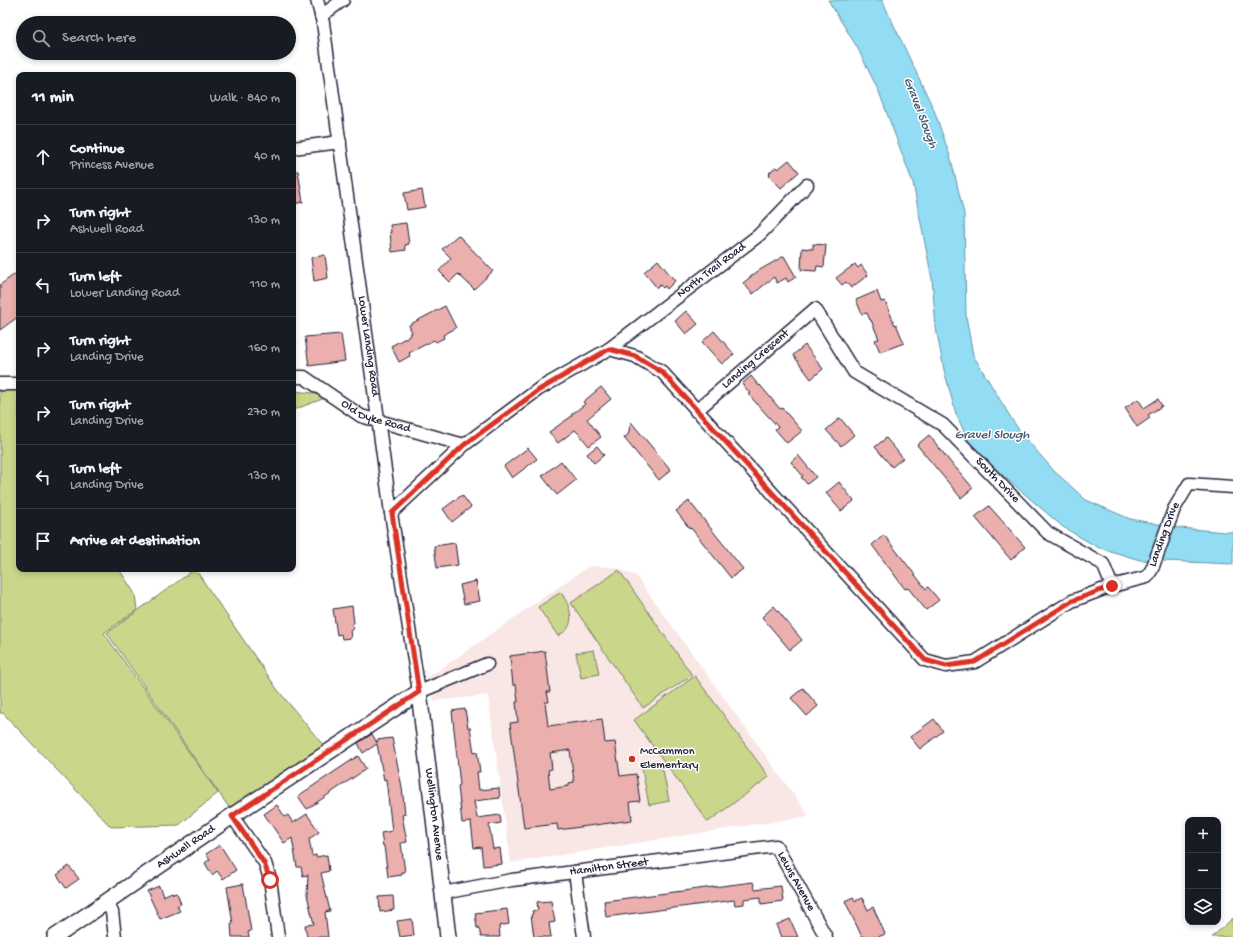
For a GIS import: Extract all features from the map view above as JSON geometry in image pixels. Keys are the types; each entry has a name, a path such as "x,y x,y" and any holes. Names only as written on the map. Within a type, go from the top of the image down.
{"street":[{"name":"Lower Landing Road","path":"317,0 321,16 340,142 392,513 419,692"},
{"path":"321,16 343,0"},
{"path":"296,148 340,142"},
{"name":"North Trail Road","path":"609,349 759,235 807,185"},
{"name":"Landing Crescent","path":"696,411 815,309"},
{"name":"South Drive","path":"815,309 854,372 943,425 1048,533 1103,564 1112,586"},
{"path":"392,513 464,445 539,390 609,349"},
{"name":"Landing Drive","path":"609,349 635,356 662,372 925,660 946,666 975,662 1072,601 1112,586 1147,577 1152,569 1174,509 1189,484 1233,487"},
{"name":"Old Dyke Road","path":"296,377 304,377 361,416 464,445"},
{"path":"0,384 16,384"},
{"path":"419,692 487,664"},
{"name":"Ashwell Road","path":"55,937 232,816 419,692"},
{"name":"Wellington Avenue","path":"419,692 448,937"},
{"path":"232,816 264,863 270,880 278,937"},
{"name":"Hamilton Street","path":"443,893 512,880 776,846"},
{"name":"Lewis Avenue","path":"776,846 826,937"},
{"path":"575,872 584,937"},
{"path":"106,902 112,912 115,937"}],"shaded area":[{"name":"McCammon Elementary","path":"589,566 614,567 636,576 809,816 511,863 488,695 434,701 427,678"}],"green space":[{"path":"0,386 16,387 16,572 121,572 135,594 137,610 104,633 218,793 179,825 111,827 3,713 0,713"},
{"path":"296,391 333,395 296,409"},
{"path":"619,570 692,675 643,708 571,603"},
{"path":"191,572 197,572 277,689 328,751 235,816 107,633"},
{"path":"561,592 568,605 571,619 568,628 558,636 538,607"},
{"path":"594,650 599,674 581,678 576,653"},
{"path":"695,676 769,777 708,822 634,720"},
{"path":"652,762 663,770 669,801 649,805 641,764"},
{"path":"1233,918 1233,937 1212,937"}],"water":[{"name":"Gravel Slough","path":"828,0 882,0 934,110 951,159 964,214 966,316 973,355 1021,433 1054,471 1086,500 1130,519 1180,528 1233,532 1233,564 1140,560 1097,547 1063,527 972,449 956,414 944,370 936,328 932,279 913,183 879,92 857,47"}],"building":[{"path":"789,160 799,172 781,188 769,175 769,173 776,167 778,169"},
{"path":"296,171 298,171 303,202 296,203"},
{"path":"422,190 425,207 407,210 404,193"},
{"path":"406,223 409,244 405,245 406,250 392,252 390,225"},
{"path":"458,235 493,271 474,289 458,274 450,282 439,271 451,258 442,249"},
{"path":"813,244 826,245 824,267 817,266 816,271 801,270 802,248 813,249"},
{"path":"325,255 328,278 314,281 311,258"},
{"path":"784,256 796,277 788,282 786,278 777,283 774,277 753,294 743,283 758,271"},
{"path":"658,260 675,281 667,289 665,286 663,288 660,285 657,288 644,272"},
{"path":"855,264 858,268 861,265 868,275 851,288 846,282 842,285 836,278"},
{"path":"16,273 16,318 0,330 0,285"},
{"path":"877,291 881,302 885,301 904,343 880,352 875,340 879,339 871,320 867,313 862,314 856,300"},
{"path":"445,306 456,328 443,335 444,338 436,342 434,340 409,353 410,356 399,362 391,346 411,335 410,334 412,333 409,325"},
{"path":"686,311 698,324 686,334 675,321"},
{"path":"714,331 734,354 722,364 702,342"},
{"path":"341,334 345,361 309,366 305,337"},
{"path":"805,345 823,369 811,379 793,355"},
{"path":"751,376 802,431 787,443 775,429 778,427 748,394 750,393 742,384"},
{"path":"601,387 611,399 587,419 601,437 589,446 575,430 558,443 549,432 572,416 571,415 585,404 583,402"},
{"path":"1138,399 1144,408 1158,399 1162,406 1148,415 1150,418 1137,427 1125,408"},
{"path":"840,418 854,435 841,446 826,430"},
{"path":"631,422 671,470 659,480 624,438 628,435"},
{"path":"929,435 973,488 961,498 917,445"},
{"path":"886,438 903,458 892,467 875,447"},
{"path":"597,446 604,455 594,463 587,454"},
{"path":"528,448 537,459 512,478 504,466"},
{"path":"798,455 816,477 807,484 801,477 803,476 791,462"},
{"path":"561,461 576,480 557,495 542,476"},
{"path":"839,482 854,501 841,511 826,493"},
{"path":"462,495 471,507 452,522 443,509"},
{"path":"689,501 743,569 731,578 676,511"},
{"path":"989,506 1025,547 1011,560 975,517"},
{"path":"884,535 926,589 928,587 939,600 926,610 908,588 905,589 872,545"},
{"path":"455,543 458,565 437,568 434,546"},
{"path":"476,581 480,601 464,604 460,585"},
{"path":"352,606 354,623 352,623 353,630 350,630 351,638 342,639 341,634 337,635 333,609"},
{"path":"774,606 802,640 790,650 762,617"},
{"path":"545,651 550,692 547,692 549,702 545,702 548,726 602,719 605,743 615,742 620,776 636,774 640,801 630,802 632,820 558,830 557,824 524,828 510,723 518,722 516,702 518,702 516,685 513,685 510,656","holes":["570,750 574,782 569,783 569,786 550,789 548,770 552,769 550,753"]},
{"path":"803,688 818,706 807,716 791,698"},
{"path":"465,709 468,728 470,727 474,753 477,752 480,772 477,772 479,790 499,788 500,798 474,801 477,818 500,815 501,823 489,825 493,849 500,848 502,864 483,866 481,847 474,848 471,822 462,823 458,786 460,785 452,711"},
{"path":"934,719 943,731 920,749 910,737"},
{"path":"372,734 377,743 377,740 392,738 402,787 405,814 402,815 407,842 401,843 405,872 402,872 402,875 388,877 381,833 392,831 386,779 384,780 377,744 363,753 358,743"},
{"path":"358,756 366,769 307,809 298,796"},
{"path":"277,805 285,817 288,815 293,823 307,814 319,832 309,839 312,856 316,855 316,857 327,855 329,871 321,873 330,911 325,912 328,937 307,937 305,925 314,924 307,895 308,875 303,876 301,867 297,867 292,838 284,843 264,814"},
{"path":"220,845 236,870 223,879 217,871 212,875 205,863 210,859 206,854"},
{"path":"69,866 79,879 66,888 57,875"},
{"path":"753,882 755,889 781,886 783,901 761,904 761,897 744,899 744,904 735,905 734,900 606,917 604,901"},
{"path":"243,884 251,931 248,932 249,937 232,937 231,924 233,924 227,887"},
{"path":"159,886 163,896 172,892 173,894 177,893 181,904 177,906 180,911 160,919 147,891"},
{"path":"393,896 394,910 380,912 379,897"},
{"path":"853,897 855,901 862,898 868,910 873,907 885,934 878,937 862,937 845,901"},
{"path":"551,901 555,922 549,923 551,937 534,937 531,915 533,914 532,911 538,910 537,902"},
{"path":"507,909 509,924 499,926 500,937 481,937 479,928 477,928 475,913"},
{"path":"412,919 414,935 400,937 397,921"},
{"path":"790,919 798,937 781,937 776,925"}],"place":[{"name":"McCammon Elementary","path":"632,759"}],"route":[{"path":"270,880 264,863 232,816 419,692 392,513 464,445 539,390 609,349 635,356 662,372 925,660 946,666 975,662 1072,601 1112,586"}]}
